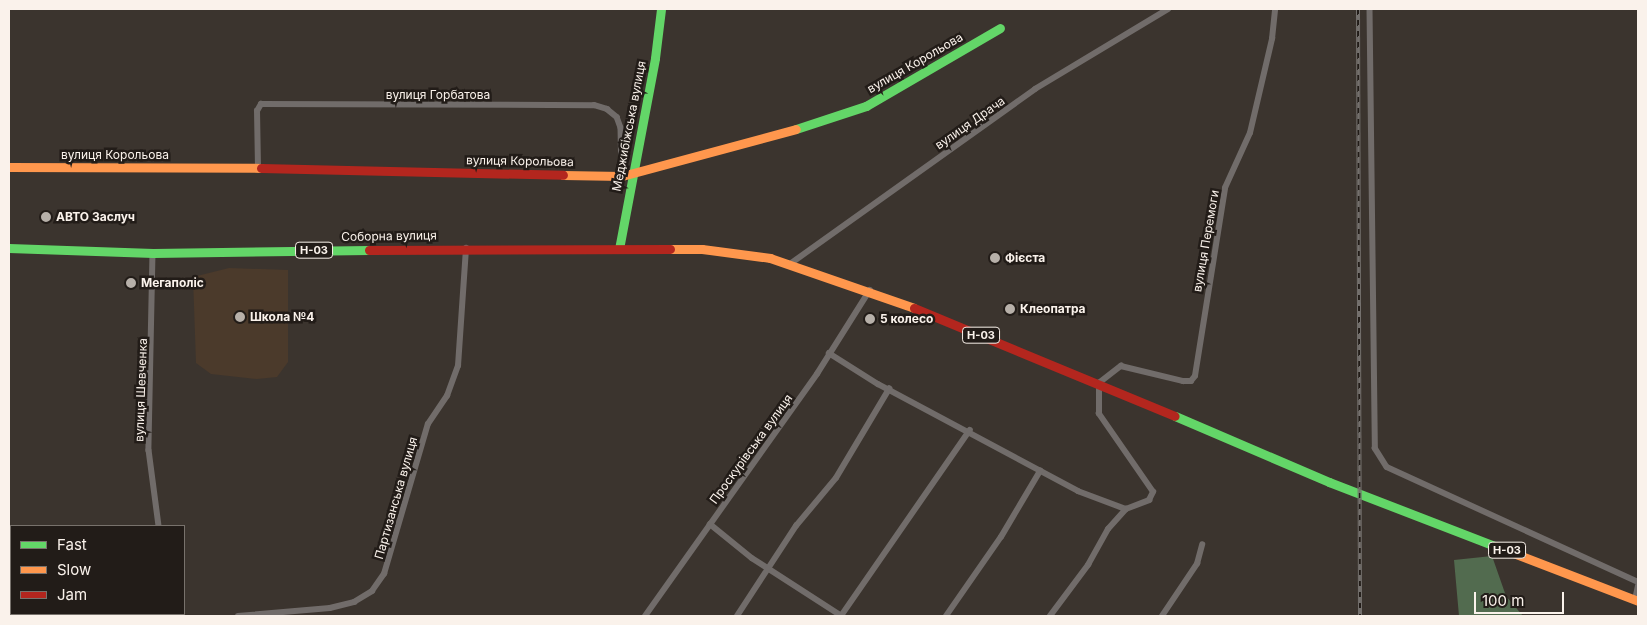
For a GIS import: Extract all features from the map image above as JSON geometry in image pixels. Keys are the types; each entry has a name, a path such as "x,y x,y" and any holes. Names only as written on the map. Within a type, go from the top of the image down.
{"main road":[{"name":"Меджибіжська вулиця","path":"619,249 655,58 661,9"},
{"name":"вулиця Корольова","path":"9,167 258,168 622,176 805,127 866,106 1000,28"},
{"name":"Соборна вулиця","path":"9,248 153,253 466,248 619,249"},
{"name":"Н-03","path":"619,249 738,252 790,264 870,290 1099,383 1329,482 1637,600"}],"street":[{"name":"вулиця Драча","path":"790,264 1035,88 1168,9"},
{"name":"вулиця Перемоги","path":"1099,383 1121,366 1183,381 1191,381 1195,376 1225,188 1250,133 1272,39 1275,9"},
{"path":"1370,9 1375,448 1386,467 1638,584 1637,600"},
{"name":"вулиця Горбатова","path":"258,168 257,111 261,104 594,105 607,109 616,117 621,128 622,176"},
{"name":"Партизанська вулиця","path":"238,616 330,608 354,602 372,591 384,574 428,424 448,396 458,366 466,248"},
{"name":"вулиця Шевченка","path":"153,253 149,450 159,525"},
{"name":"Проскурівська вулиця","path":"645,616 829,353 870,290"},
{"path":"829,353 889,389 970,430 1040,470 1112,506 1126,509"},
{"path":"1050,616 1088,565 1108,530 1126,509 1149,500 1154,492 1099,414 1099,383"},
{"path":"737,616 771,569 796,526 836,478 889,389"},
{"path":"710,524 771,569 841,616 970,430"},
{"path":"946,616 1001,537 1040,470"},
{"path":"1162,616 1197,564 1202,545"}],"shaded area":[{"name":"Школа №4","path":"229,268 288,270 288,362 277,377 257,379 211,374 196,363 193,277"}],"green space":[{"path":"1492,556 1506,596 1523,616 1459,616 1454,560"}],"railway":[{"path":"1358,9 1360,616"}],"traffic: fast":[{"path":"619,249 655,58 661,9"},
{"path":"796,129 866,106 1000,28"},
{"path":"9,248 153,253 369,250"},
{"path":"1175,416 1329,482 1495,546"}],"traffic: slow":[{"path":"563,175 622,176 796,129"},
{"path":"9,167 261,168"},
{"path":"670,249 702,249 770,258 914,308"},
{"path":"1495,546 1638,601"}],"traffic: jam":[{"path":"261,168 563,175"},
{"path":"369,250 670,249"},
{"path":"914,308 1175,416"}],"place":[{"name":"АВТО Заслуч","path":"46,217"},
{"name":"Фієста","path":"995,258"},
{"name":"Мегаполіс","path":"131,283"},
{"name":"Клеопатра","path":"1010,309"},
{"name":"Школа №4","path":"240,317"},
{"name":"5 колесо","path":"870,319"}]}
